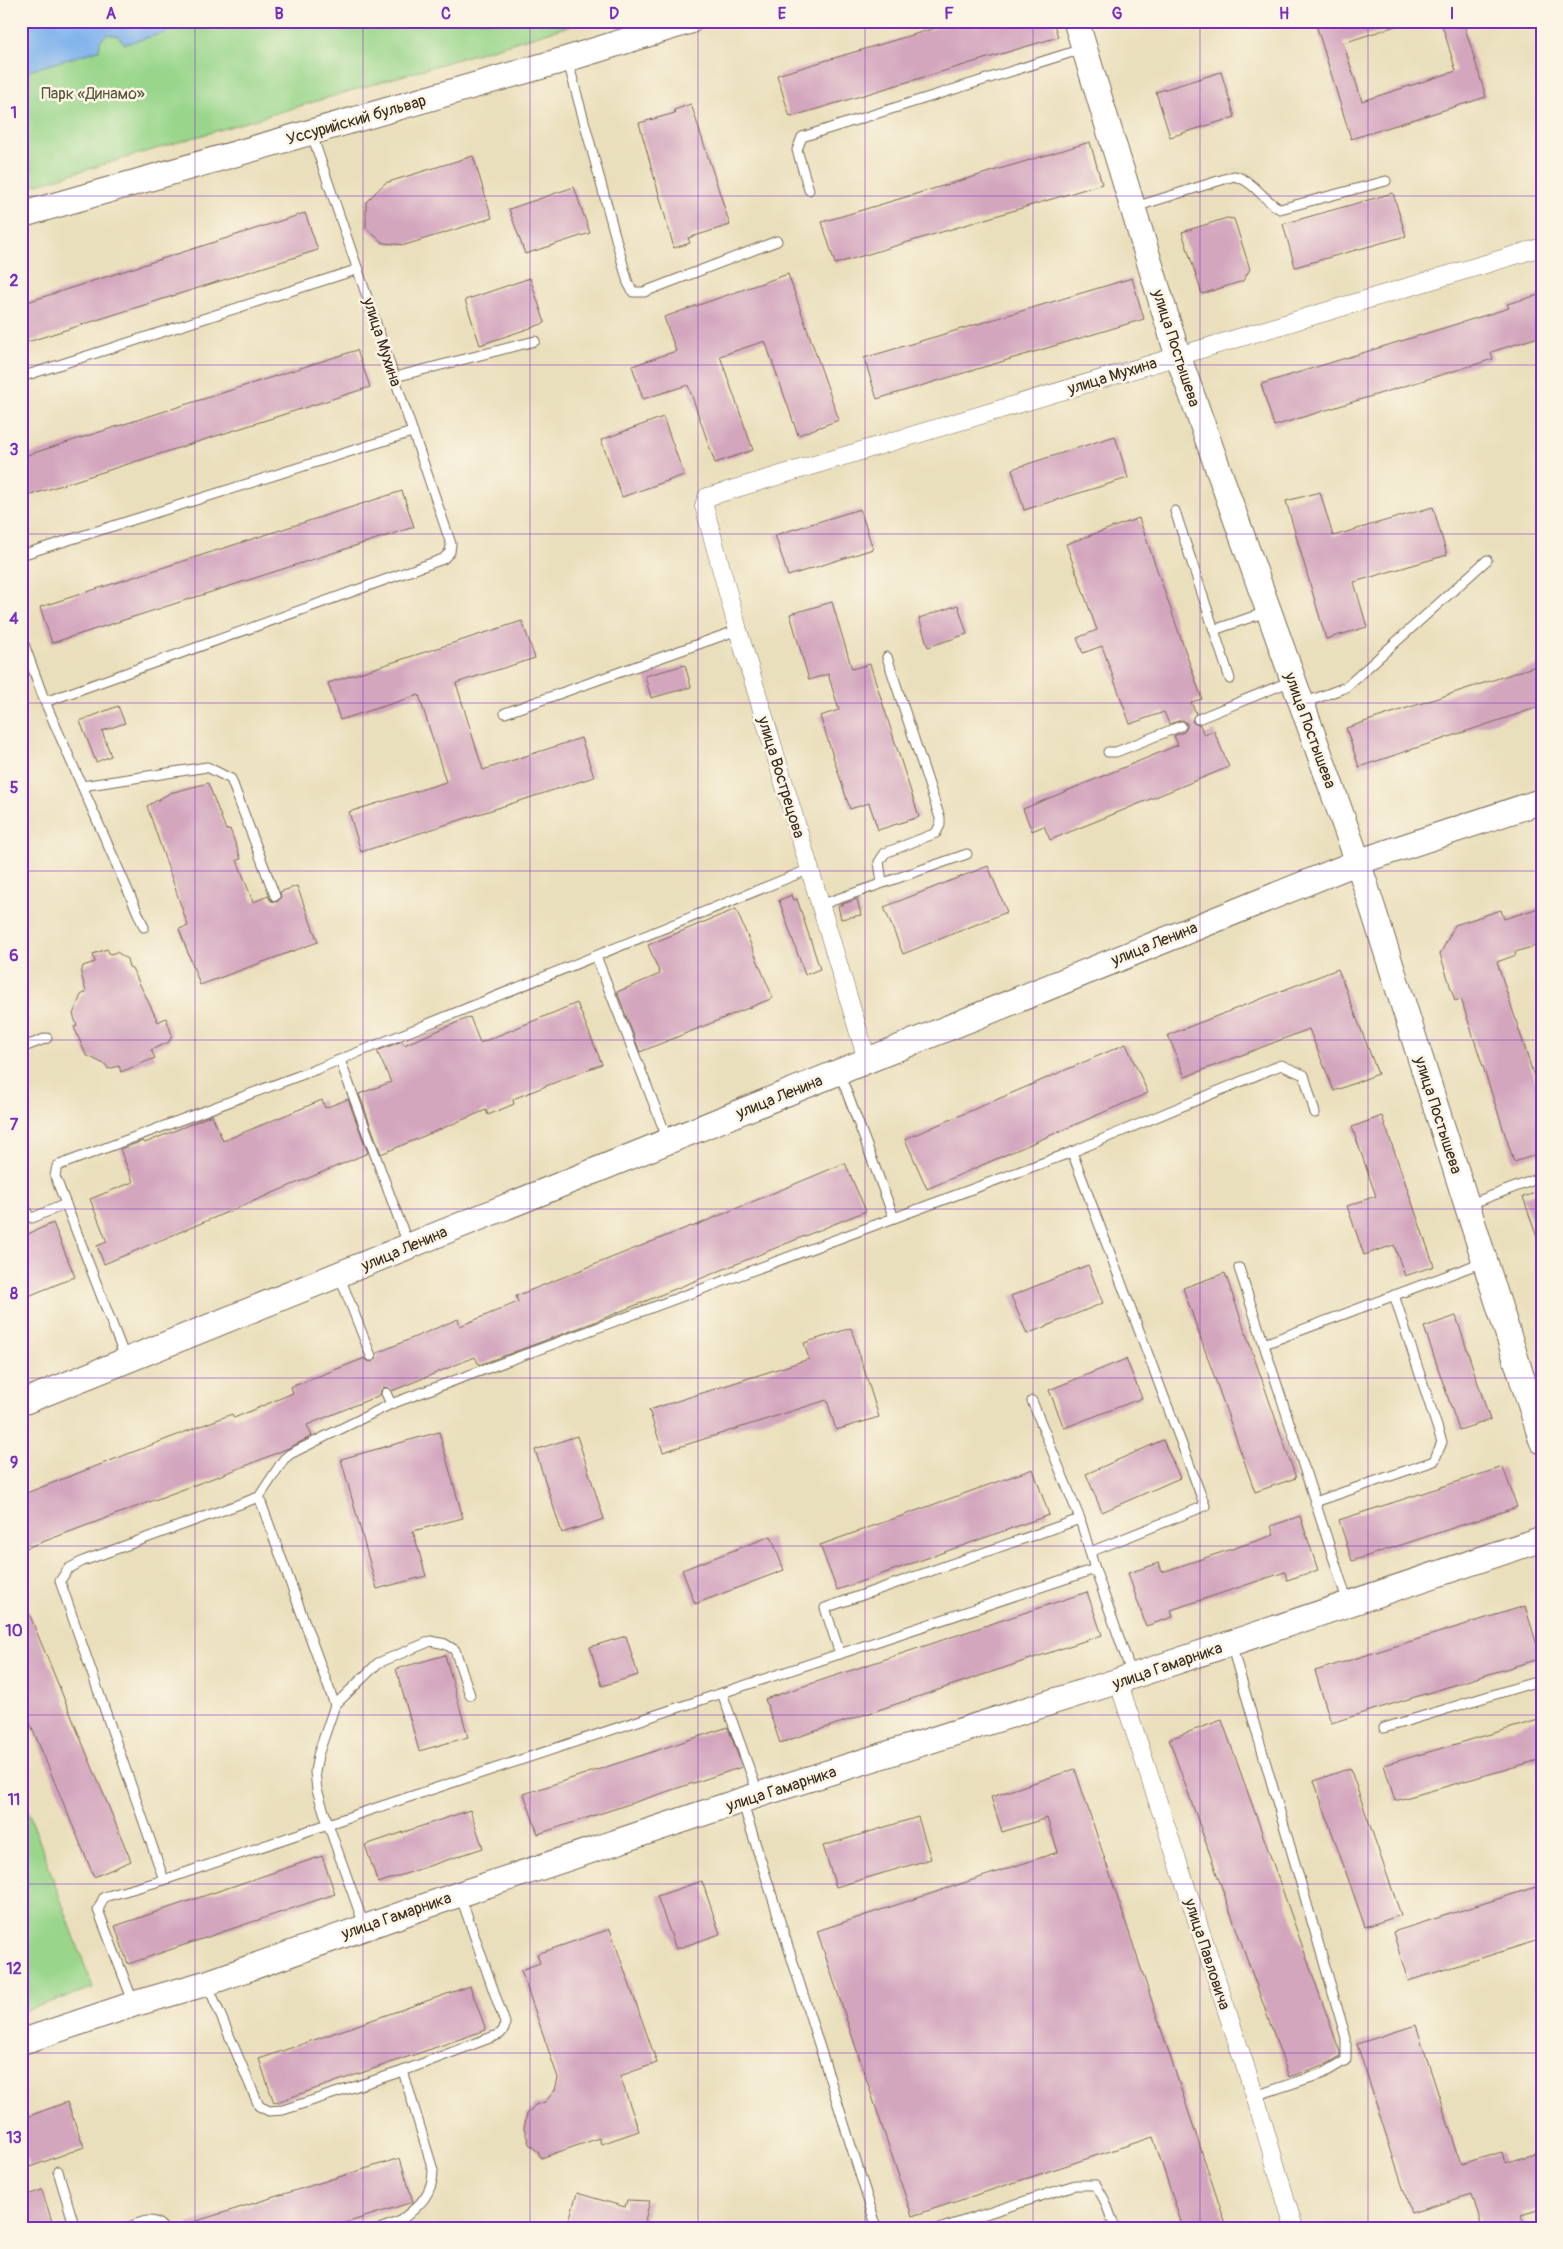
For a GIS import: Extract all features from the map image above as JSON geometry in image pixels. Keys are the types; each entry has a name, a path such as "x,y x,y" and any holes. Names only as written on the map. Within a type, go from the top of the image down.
{"street":[{"name":"Уссурийский бульвар","path":"21,215 567,59 690,21"},
{"name":"улица Постышева","path":"1076,21 1178,356 1358,862 1542,1441"},
{"name":"улица Мухина","path":"712,495 1542,247"},
{"name":"улица Вострецова","path":"712,495 707,497 704,506 738,630 867,1060"},
{"name":"улица Ленина","path":"21,1403 1358,862 1542,801"},
{"name":"улица Гамарника","path":"21,2042 134,2004 207,1983 364,1926 750,1798 1125,1679 1542,1539"},
{"name":"улица Павловича","path":"1125,1679 1255,2096 1294,2228"}],"lane":[{"path":"809,190 797,150 802,138 1084,48"},
{"path":"567,59 628,284 633,292 644,292 778,241"},
{"name":"улица Мухина","path":"45,702 443,559 450,552 451,544 311,132"},
{"path":"1133,208 1234,176 1244,178 1272,205 1280,209 1386,180"},
{"path":"21,377 359,269"},
{"path":"395,377 535,341"},
{"path":"21,555 412,432"},
{"path":"1175,512 1230,679"},
{"path":"1302,704 1346,687 1487,560"},
{"path":"1214,630 1269,611"},
{"path":"505,713 738,630"},
{"path":"21,636 45,702 144,927"},
{"path":"882,882 879,862 885,853 936,833 940,825 940,818 887,657"},
{"path":"1198,719 1293,680"},
{"path":"1108,752 1116,752 1181,726"},
{"path":"82,786 207,767 231,778 275,896"},
{"path":"820,905 967,854"},
{"path":"126,1360 55,1176 54,1171 61,1164 340,1060 810,869"},
{"path":"596,956 649,1096 668,1140"},
{"path":"21,1048 47,1038"},
{"path":"340,1060 408,1245"},
{"path":"164,1880 60,1581 68,1569 83,1561 259,1497 284,1459 290,1454 391,1404 1072,1152 1281,1065 1304,1075 1315,1114"},
{"path":"839,1072 894,1218"},
{"path":"1072,1152 1205,1506 1090,1552"},
{"path":"1468,1205 1542,1177"},
{"path":"21,1198 28,1215 32,1218 66,1204"},
{"path":"1264,1344 1485,1262"},
{"path":"1239,1268 1348,1604"},
{"path":"338,1275 371,1356"},
{"path":"1315,1502 1434,1461 1442,1442 1394,1295"},
{"path":"386,1393 391,1404"},
{"path":"1032,1401 1080,1519 1125,1679"},
{"path":"259,1497 335,1705"},
{"path":"840,1654 825,1608 1080,1519"},
{"path":"134,2004 98,1910 104,1897 164,1880 1095,1569"},
{"path":"364,1926 317,1790 316,1772 318,1755 335,1705 378,1663 430,1641 445,1644 455,1650 470,1695"},
{"path":"1231,1643 1346,2038 1346,2060 1324,2073 1255,2096"},
{"path":"1384,1728 1542,1680"},
{"path":"722,1693 750,1798 877,2228"},
{"path":"207,1983 258,2106 269,2111 283,2110 403,2071 500,2034 504,2029 505,2023 460,1894"},
{"path":"382,2228 398,2225 428,2196 433,2182 433,2170 403,2071"},
{"path":"58,2171 75,2228"},
{"path":"942,2228 1075,2185 1096,2185 1105,2201 1115,2228"},
{"path":"127,2228 147,2220 160,2224 163,2228"}],"green space":[{"name":"Парк «Динамо»","path":"21,21 586,21 21,189"},
{"path":"21,1791 93,1988 21,2012"}],"water":[{"path":"21,21 206,21 125,44 118,36 107,34 100,41 99,50 21,73"}],"building":[{"path":"959,21 1053,21 1058,37 790,117 777,75"},
{"path":"1315,21 1399,21 1399,25 1343,43 1362,101 1456,71 1441,21 1463,21 1486,97 1351,139"},
{"path":"1221,72 1235,117 1170,137 1156,92"},
{"path":"691,104 730,225 688,238 690,243 674,248 639,123 675,113 674,110"},
{"path":"1090,142 1102,184 835,264 822,222"},
{"path":"473,156 492,218 405,245 383,243 366,228 366,202 385,183"},
{"path":"574,187 590,233 525,254 509,209"},
{"path":"1393,193 1406,236 1295,267 1283,224"},
{"path":"305,213 318,250 21,344 21,304"},
{"path":"1227,218 1234,219 1250,269 1243,281 1202,294 1182,232"},
{"path":"788,274 839,420 798,435 765,341 720,356 753,450 715,463 688,385 643,399 632,366 676,351 664,317"},
{"path":"530,278 545,323 480,345 465,300"},
{"path":"1132,278 1144,319 877,399 864,358"},
{"path":"1542,294 1542,336 1491,352 1493,359 1274,426 1261,384 1509,308 1507,304"},
{"path":"357,350 370,387 21,498 21,457"},
{"path":"663,417 684,475 622,497 601,440"},
{"path":"1115,436 1128,478 1024,510 1012,469"},
{"path":"402,491 414,527 52,643 40,607"},
{"path":"1320,492 1333,536 1433,507 1447,555 1354,582 1367,627 1326,639 1286,501"},
{"path":"860,509 873,549 788,576 775,535"},
{"path":"1139,518 1202,699 1191,702 1196,713 1192,721 1200,725 1204,735 1214,731 1229,767 1050,840 1044,826 1032,831 1023,809 1178,745 1174,736 1184,732 1187,727 1187,723 1182,720 1169,724 1164,712 1130,724 1102,646 1083,653 1077,638 1097,630 1066,544"},
{"path":"832,602 852,669 870,664 919,817 878,830 869,803 850,809 820,716 839,710 828,674 809,680 790,614"},
{"path":"958,605 967,634 928,647 919,618"},
{"path":"522,621 535,658 456,683 483,770 581,738 594,777 361,852 349,812 446,782 419,695 340,720 328,683"},
{"path":"1542,664 1542,706 1359,767 1346,728"},
{"path":"685,665 691,687 651,698 645,676"},
{"path":"118,706 125,723 102,731 111,756 96,762 80,721"},
{"path":"208,783 226,830 230,829 241,859 237,860 253,902 268,896 271,901 277,902 281,897 280,892 297,886 318,942 200,985 179,929 188,926 147,806 170,793"},
{"path":"988,866 1007,912 903,954 884,907"},
{"path":"792,895 794,900 797,899 820,969 805,975 779,900"},
{"path":"857,899 861,915 841,919 838,906"},
{"path":"1542,907 1542,944 1515,952 1516,955 1497,962 1542,1101 1542,1153 1514,1162 1461,999 1455,1001 1440,954 1455,925 1501,910 1504,919"},
{"path":"736,909 773,998 640,1052 617,992 660,974 648,945"},
{"path":"107,949 110,954 117,952 127,959 129,967 132,968 158,1022 166,1018 172,1035 169,1042 151,1050 155,1058 121,1072 119,1066 108,1069 106,1065 86,1055 74,1027 77,1026 73,1014 81,995 86,992 81,973 83,966 95,962 93,954"},
{"path":"1338,969 1378,1074 1334,1091 1309,1029 1185,1077 1168,1035"},
{"path":"577,1003 602,1064 513,1099 514,1104 488,1115 486,1110 381,1154 359,1094 391,1082 377,1051 402,1041 404,1045 470,1017 480,1043"},
{"path":"1126,1044 1148,1093 927,1189 905,1139"},
{"path":"348,1099 368,1153 104,1264 97,1246 107,1242 90,1199 133,1182 120,1149 143,1141 145,1143 212,1115 223,1141 322,1100 325,1108"},
{"path":"1382,1116 1434,1266 1405,1276 1394,1245 1364,1255 1347,1206 1376,1196 1352,1127"},
{"path":"845,1163 866,1211 592,1323 479,1365 475,1357 392,1391 384,1387 380,1395 307,1425 312,1436 291,1447 21,1550 21,1495 232,1414 234,1418 293,1393 291,1387 365,1358 373,1362 376,1359 377,1353 458,1319 460,1326 518,1302 516,1296 692,1227"},
{"path":"1542,1191 1542,1242 1539,1243 1523,1197"},
{"path":"53,1223 75,1277 21,1299 21,1237"},
{"path":"1088,1265 1103,1303 1027,1334 1011,1296"},
{"path":"1225,1273 1296,1478 1255,1492 1183,1288"},
{"path":"1456,1316 1490,1420 1459,1430 1424,1327"},
{"path":"851,1328 879,1417 836,1430 827,1400 663,1452 649,1410 809,1359 804,1343"},
{"path":"1126,1359 1142,1398 1064,1428 1049,1390"},
{"path":"439,1432 463,1518 413,1531 426,1576 377,1589 341,1459"},
{"path":"577,1436 604,1519 562,1533 535,1450"},
{"path":"1163,1440 1180,1478 1102,1512 1086,1474"},
{"path":"1503,1467 1517,1507 1352,1561 1339,1520"},
{"path":"1033,1469 1049,1515 837,1590 820,1545"},
{"path":"1300,1516 1318,1570 1287,1580 1285,1572 1171,1610 1173,1617 1146,1626 1128,1573 1159,1563 1162,1572 1274,1535 1271,1526"},
{"path":"771,1536 784,1570 695,1604 682,1570"},
{"path":"1087,1592 1102,1635 780,1743 765,1699"},
{"path":"21,1594 131,1861 94,1877 21,1701"},
{"path":"1525,1606 1541,1658 1331,1723 1315,1671"},
{"path":"626,1636 638,1675 602,1686 590,1647"},
{"path":"445,1655 468,1737 419,1751 396,1669"},
{"path":"1542,1719 1542,1759 1395,1801 1384,1765"},
{"path":"1222,1720 1340,2052 1340,2056 1329,2063 1289,2077 1169,1739"},
{"path":"728,1727 742,1767 538,1834 524,1794"},
{"path":"1350,1768 1401,1915 1365,1927 1314,1781"},
{"path":"1075,1769 1227,2228 1183,2228 1153,2137 912,2216 817,1931 1058,1852 1047,1818 1002,1832 991,1797"},
{"path":"470,1810 483,1848 378,1883 365,1845"},
{"path":"918,1817 931,1859 836,1887 823,1846"},
{"path":"322,1856 335,1894 128,1964 115,1926"},
{"path":"702,1881 720,1934 676,1949 657,1896"},
{"path":"1542,1885 1542,1939 1408,1981 1393,1932"},
{"path":"610,1929 657,2063 620,2076 639,2131 601,2144 599,2138 541,2158 538,2152 529,2144 524,2128 527,2114 535,2105 545,2102 555,2090 558,2078 521,1970 540,1963 537,1954"},
{"path":"470,1986 486,2030 274,2103 259,2059"},
{"path":"1416,2025 1461,2164 1502,2152 1505,2163 1542,2152 1542,2208 1522,2214 1526,2228 1482,2228 1472,2194 1411,2213 1357,2044"},
{"path":"67,2102 84,2147 30,2167 21,2143 21,2119"},
{"path":"400,2158 413,2202 329,2228 188,2228 187,2224"},
{"path":"42,2190 54,2228 21,2228 21,2197"},
{"path":"577,2193 625,2207 627,2200 650,2201 643,2228 567,2228"}]}
